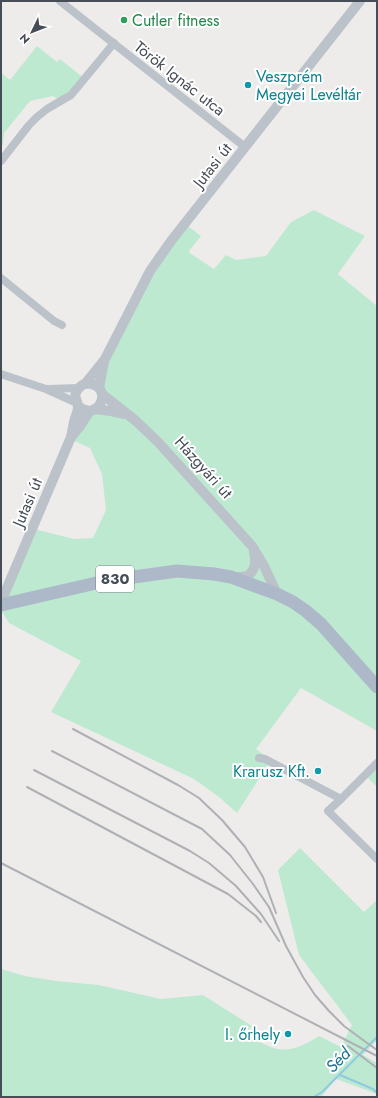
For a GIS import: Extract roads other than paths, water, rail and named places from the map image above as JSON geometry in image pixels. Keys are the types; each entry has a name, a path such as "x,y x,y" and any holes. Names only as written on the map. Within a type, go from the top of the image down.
{"main road":[{"name":"830","path":"1,605 105,581 178,571 231,577 277,594 306,611 321,624 377,687"}],"street":[{"name":"Török Ignác utca","path":"60,1 245,147"},
{"name":"Jutasi út","path":"1,602 71,437 78,404 76,395 105,359 150,271 171,241 360,1"},
{"path":"1,161 37,117 47,109 71,95 114,43"},
{"path":"1,278 54,321 62,324"},
{"name":"Jutasi út","path":"71,437 92,410 99,406 102,402 101,391 105,359"},
{"path":"1,374 46,389 78,404 84,410 111,411 127,414"},
{"path":"46,389 93,384 101,391"},
{"name":"Házgyári út","path":"101,391 158,442 252,546 264,566 277,594"},
{"path":"231,577 247,576 253,568 255,562 252,546"},
{"path":"259,758 265,759 341,799"},
{"path":"377,763 328,811 377,859"}],"waterway":[{"name":"Séd","path":"314,1097 322,1092 377,1037"},
{"path":"340,1075 373,1089 377,1093"}],"railway":[{"path":"73,729 178,785 199,798 222,820 245,847 263,877 276,913"},
{"path":"52,751 202,829 230,855 269,907 286,946 315,995 344,1026 377,1050"},
{"path":"34,770 190,851 209,863 236,886 261,914 279,941"},
{"path":"27,787 228,894 256,916 261,922"},
{"path":"1,863 377,1056"},
{"path":"348,1046 377,1068"}],"place":[{"name":"Cutler fitness","path":"124,20"},
{"name":"Veszprém Megyei Levéltár","path":"248,85"},
{"name":"Krarusz Kft.","path":"318,771"},
{"name":"I. őrhely","path":"288,1034"}]}
